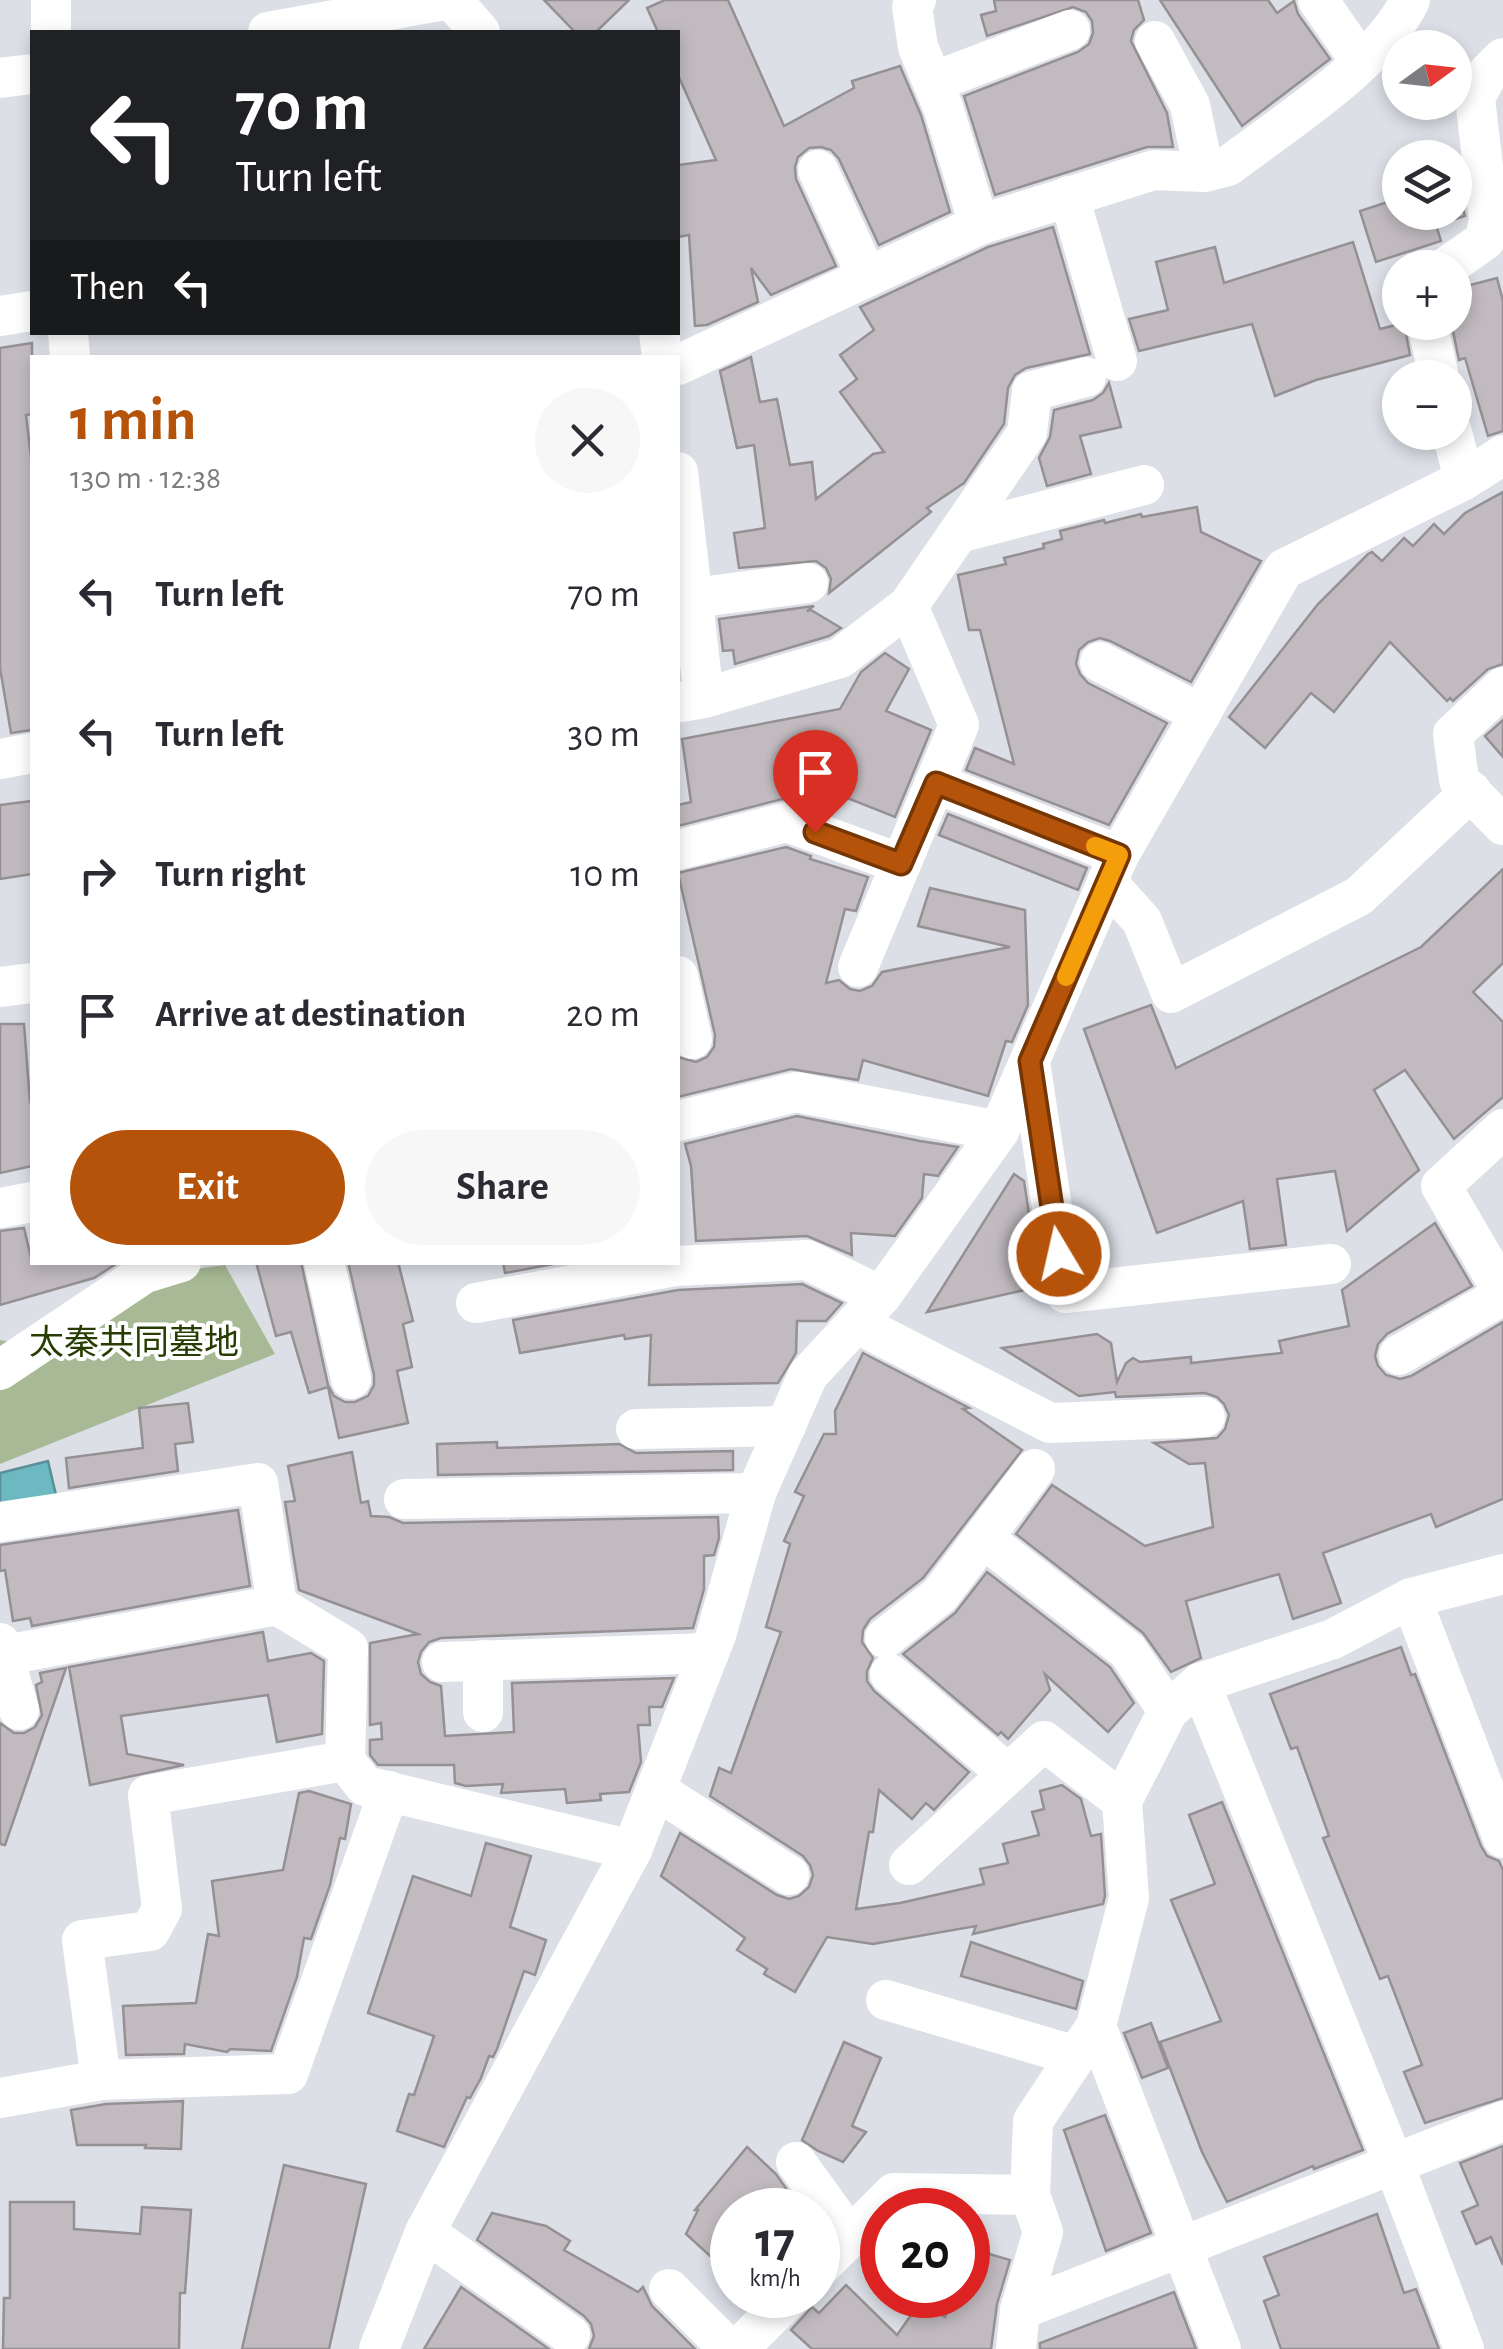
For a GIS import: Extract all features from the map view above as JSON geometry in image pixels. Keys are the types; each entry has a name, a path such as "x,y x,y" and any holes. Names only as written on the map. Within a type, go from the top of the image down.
{"street":[{"path":"51,0 51,30"},
{"path":"279,30 448,0 478,30"},
{"path":"916,0 912,7 918,46 943,107 979,225"},
{"path":"1318,0 1361,62"},
{"path":"680,364 979,225 1154,170 1204,172 1228,166 1361,62 1410,0"},
{"path":"932,82 1070,30"},
{"path":"1155,41 1190,105 1204,172"},
{"path":"1471,250 1485,240 1489,220 1476,98 1488,73 1503,58"},
{"path":"0,78 30,74"},
{"path":"818,170 867,277"},
{"path":"680,496 692,598 691,700 840,658 908,606 1027,433 1032,392 1102,369 1069,196"},
{"path":"0,316 30,311"},
{"path":"1456,450 1464,480"},
{"path":"379,2349 424,2232 632,1850 709,1653 756,1493 808,1374 869,1310 999,1132 1113,868 1284,568 1464,480 1503,455"},
{"path":"959,533 1144,485"},
{"path":"692,598 808,583"},
{"path":"858,967 959,724 908,606"},
{"path":"1100,662 1201,714"},
{"path":"1503,687 1453,734 1460,780 1503,824"},
{"path":"0,759 30,752"},
{"path":"936,783 1113,868 1142,921 1171,993 1359,896 1470,791"},
{"path":"680,849 787,822 901,864"},
{"path":"0,987 30,983"},
{"path":"680,985 692,1039"},
{"path":"1030,1061 1065,1293 1331,1264"},
{"path":"680,1121 796,1092 999,1132"},
{"path":"1399,1355 1503,1294 1441,1186 1503,1129"},
{"path":"0,1208 30,1202"},
{"path":"680,1264 807,1260 869,1310 1050,1423 1205,1417"},
{"path":"0,1370 145,1273 171,1265"},
{"path":"325,1265 351,1378"},
{"path":"476,1303 670,1265"},
{"path":"636,1429 786,1426"},
{"path":"1008,1774 888,1656 940,1595 1036,1468"},
{"path":"0,1522 258,1483 277,1605"},
{"path":"404,1499 756,1493"},
{"path":"983,1538 1128,1652 1168,1711"},
{"path":"1018,2330 1044,2232 1030,2194 1033,2121 1086,2041 1129,1898 1122,1801 1168,1711 1200,1683 1332,1639 1411,1598 1503,1574"},
{"path":"1411,1598 1503,1838"},
{"path":"19,1710 2,1649 277,1605 348,1648 345,1761 366,1786 632,1850"},
{"path":"442,1662 709,1653"},
{"path":"483,1660 483,1712"},
{"path":"1200,1683 1464,2349"},
{"path":"909,1865 1044,1741 1122,1801"},
{"path":"101,2080 82,1940 150,1931 162,1908 148,1796 345,1761"},
{"path":"656,1790 789,1874"},
{"path":"0,2098 101,2080 288,2074 389,1791"},
{"path":"886,2000 1086,2041"},
{"path":"1086,2041 1182,2247 1221,2349"},
{"path":"1018,2330 1182,2247 1503,2121"},
{"path":"796,2162 850,2236"},
{"path":"840,2246 894,2193 1030,2194"},
{"path":"424,2232 570,2334"},
{"path":"669,2289 728,2349"},
{"path":"738,2349 769,2318"}],"green space":[{"name":"太秦共同墓地","path":"225,1265 275,1354 0,1464 0,1340 15,1343 115,1280"}],"water":[{"path":"48,1461 56,1495 0,1504 0,1473"}],"building":[{"path":"544,0 629,0 598,30 573,30"},
{"path":"665,0 728,0 784,126 854,88 852,81 900,66 921,115 950,212 879,245 839,159 831,150 809,148 798,157 796,179 836,266 771,295 751,268 758,302 707,325 695,326 689,235 680,237 680,165 716,160 680,79 680,30 657,30 647,8"},
{"path":"994,0 1138,0 1144,20 1134,30 1131,41 1167,113 1173,147 1147,147 995,195 964,96 1078,52 1089,44 1093,33 1086,12 1073,7 987,36 981,15 996,11"},
{"path":"1160,0 1268,0 1277,13 1294,1 1298,14 1330,59 1242,126"},
{"path":"1382,204 1382,230 1438,230 1441,241 1413,250 1382,250 1382,260 1376,262 1360,211"},
{"path":"1053,227 1090,354 1026,368 1015,375 1008,388 1004,424 964,483 927,508 931,512 829,593 831,579 826,568 816,561 739,568 734,533 765,528 754,445 737,448 720,371 751,357 760,402 777,399 790,465 812,462 816,499 873,454 884,452 840,392 857,379 840,355 874,330 860,307 988,247"},
{"path":"1353,242 1382,328 1382,340 1407,340 1410,355 1316,380 1275,396 1252,324 1139,351 1129,319 1168,310 1156,262 1215,247 1224,283"},
{"path":"1497,278 1503,301 1503,431 1488,436 1472,382 1472,360 1459,360 1455,340 1472,340 1472,285"},
{"path":"32,343 30,414 26,415 30,448 30,730 11,733 0,668 0,348"},
{"path":"1109,383 1121,427 1080,436 1091,474 1047,486 1039,458 1050,437 1054,410 1093,400"},
{"path":"1503,492 1503,664 1488,669 1453,701 1447,701 1390,642 1334,712 1311,693 1265,748 1229,717 1318,604 1368,554 1372,552 1382,561 1404,538 1413,546 1434,524 1444,534 1465,513"},
{"path":"1197,507 1201,532 1261,561 1191,682 1100,638 1079,650 1076,664 1088,683 1167,723 1109,825 966,770 975,748 1014,764 980,630 969,630 958,575 1006,564 1004,558 1044,548 1043,544 1062,539 1060,531 1104,520 1105,523"},
{"path":"814,606 807,611 841,628 829,636 735,664 733,650 723,651 719,619"},
{"path":"885,653 909,669 886,711 931,730 895,817 840,795 831,813 782,799 680,825 680,805 691,802 682,739 840,709 861,672"},
{"path":"1503,720 1503,757 1485,736"},
{"path":"30,801 30,874 0,879 0,805"},
{"path":"948,814 1087,868 1078,890 939,835"},
{"path":"786,847 811,856 810,859 868,877 856,911 845,909 826,983 839,980 860,991 872,986 882,972 1010,947 918,926 930,888 1025,910 1028,1005 1012,1042 1006,1041 988,1096 863,1060 858,1080 791,1069 680,1097 680,1058 696,1062 707,1057 714,1047 715,1035 680,873"},
{"path":"1503,869 1503,963 1473,992 1503,1022 1503,1097 1454,1139 1405,1070 1374,1090 1419,1170 1347,1231 1335,1171 1277,1179 1286,1245 1250,1249 1243,1201 1157,1233 1084,1029 1151,1005 1176,1068 1421,947"},
{"path":"0,1024 24,1024 30,1166 0,1173"},
{"path":"797,1116 958,1147 938,1176 924,1174 922,1198 895,1236 851,1233 852,1255 807,1236 696,1241 691,1166 685,1144"},
{"path":"1014,1174 1024,1181 1038,1274 1029,1289 927,1312"},
{"path":"1435,1223 1472,1286 1387,1334 1378,1344 1375,1356 1386,1375 1400,1379 1503,1322 1503,1499 1436,1527 1431,1514 1323,1553 1341,1603 1293,1619 1279,1574 1186,1601 1201,1658 1171,1672 1143,1633 1016,1534 1052,1485 1145,1546 1213,1527 1205,1463 1189,1464 1154,1443 1217,1438 1229,1415 1217,1397 1205,1393 1116,1397 1115,1392 1079,1396 1002,1348 1097,1334 1111,1343 1117,1382 1126,1363 1133,1358 1140,1362 1191,1357 1191,1363 1282,1353 1279,1341 1349,1326 1342,1290"},
{"path":"24,1228 30,1265 114,1265 94,1278 0,1305 0,1231"},
{"path":"257,1265 302,1265 328,1385 334,1396 345,1402 368,1396 374,1375 349,1265 399,1265 413,1321 403,1324 412,1367 397,1371 408,1423 339,1438 328,1387 309,1393 291,1332 276,1336"},
{"path":"504,1265 548,1265 505,1273"},
{"path":"802,1284 842,1303 826,1321 797,1321 796,1353 778,1383 649,1385 651,1335 625,1339 624,1335 520,1353 513,1320 678,1290"},
{"path":"863,1353 969,1408 963,1409 1022,1450 923,1578 870,1619 863,1630 862,1642 873,1658 867,1681 874,1691 969,1772 934,1810 926,1803 912,1819 879,1790 856,1909 984,1884 980,1869 1008,1863 1003,1844 1039,1835 1032,1812 1044,1809 1040,1791 1062,1785 1081,1799 1091,1836 1101,1834 1105,1896 1103,1904 973,1934 976,1926 873,1944 827,1937 795,1992 764,1974 767,1969 737,1950 745,1938 661,1876 680,1833 777,1895 789,1899 809,1887 813,1875 803,1856 710,1796 719,1768 731,1773 781,1632 766,1627 790,1544 784,1541 804,1496 795,1492 824,1434 836,1434 835,1411"},
{"path":"188,1403 193,1442 175,1444 178,1471 69,1488 66,1458 143,1448 139,1408"},
{"path":"497,1442 497,1448 619,1444 636,1453 733,1451 733,1470 438,1475 437,1444"},
{"path":"352,1452 361,1503 368,1501 371,1516 403,1523 718,1517 719,1538 714,1555 704,1556 704,1589 693,1628 441,1638 429,1642 421,1652 421,1674 441,1686 445,1736 514,1732 512,1683 674,1678 662,1707 649,1707 650,1725 638,1725 641,1762 629,1792 600,1794 601,1800 567,1803 565,1789 501,1793 503,1784 455,1783 454,1765 378,1765 370,1755 370,1740 382,1739 381,1723 370,1725 370,1643 418,1634 299,1590 285,1502 295,1501 288,1466"},
{"path":"238,1510 250,1586 32,1626 30,1618 13,1621 5,1570 0,1571 0,1545"},
{"path":"987,1572 1110,1667 1134,1703 1108,1732 1045,1674 1050,1690 1008,1739 1001,1732 998,1735 903,1654 955,1613"},
{"path":"263,1632 268,1661 311,1653 324,1661 322,1734 277,1742 268,1695 121,1716 127,1754 184,1765 90,1785 69,1667"},
{"path":"1401,1647 1481,1846 1487,1856 1499,1861 1503,1870 1503,2098 1425,2123 1404,2072 1422,2065 1388,1976 1380,1979 1323,1838 1329,1836 1297,1747 1291,1749 1270,1694"},
{"path":"66,1668 5,1845 0,1844 0,1723 14,1733 35,1727 42,1715 36,1685 42,1682 40,1673"},
{"path":"309,1791 351,1804 345,1839 340,1838 330,1885 311,1939 304,1938 297,1977 271,2051 227,2052 185,2044 184,2054 126,2055 123,2006 196,2003 208,1934 219,1936 212,1881 283,1870 299,1793"},
{"path":"1222,1802 1363,2150 1227,2202 1202,2152 1160,2042 1221,2021 1171,1900 1215,1884 1189,1815"},
{"path":"486,1843 531,1856 510,1927 546,1940 535,1975 524,1971 497,2049 493,2057 489,2056 444,2147 397,2131 434,2036 368,2013 413,1876 471,1896"},
{"path":"971,1942 1083,1981 1076,2009 961,1976"},
{"path":"1151,2023 1168,2068 1142,2078 1124,2033"},
{"path":"844,2042 881,2058 852,2126 866,2132 843,2162 802,2140"},
{"path":"183,2101 181,2149 77,2145 71,2110 106,2104"},
{"path":"1105,2115 1151,2233 1106,2251 1064,2130"},
{"path":"1503,2146 1503,2265 1491,2237 1476,2244 1462,2212 1478,2205 1460,2163"},
{"path":"747,2147 786,2188 713,2188"},
{"path":"284,2165 366,2184 329,2349 242,2349"},
{"path":"710,2192 710,2256 686,2234 695,2210"},
{"path":"10,2202 74,2202 74,2229 140,2234 142,2207 191,2210 185,2293 180,2293 179,2349 3,2349 4,2298 10,2298"},
{"path":"492,2213 546,2226 570,2241 564,2250 638,2292 643,2287 652,2306 695,2349 589,2349 594,2336 584,2316 477,2240"},
{"path":"1377,2214 1404,2293 1416,2289 1439,2349 1281,2349 1264,2301 1279,2295 1264,2257"},
{"path":"990,2254 1010,2260 997,2304 991,2349 812,2349 791,2330 802,2318 840,2318 840,2291 846,2285 860,2299 860,2318 880,2318 897,2335 909,2318 990,2318"},
{"path":"461,2287 549,2349 424,2349"},
{"path":"1174,2292 1196,2349 1040,2349 1040,2343"}],"slow traffic":[{"path":"1066,977 1119,855 1095,846"}],"route":[{"path":"815,832 901,864 936,783 1119,855 1030,1061 1059,1254"}]}
